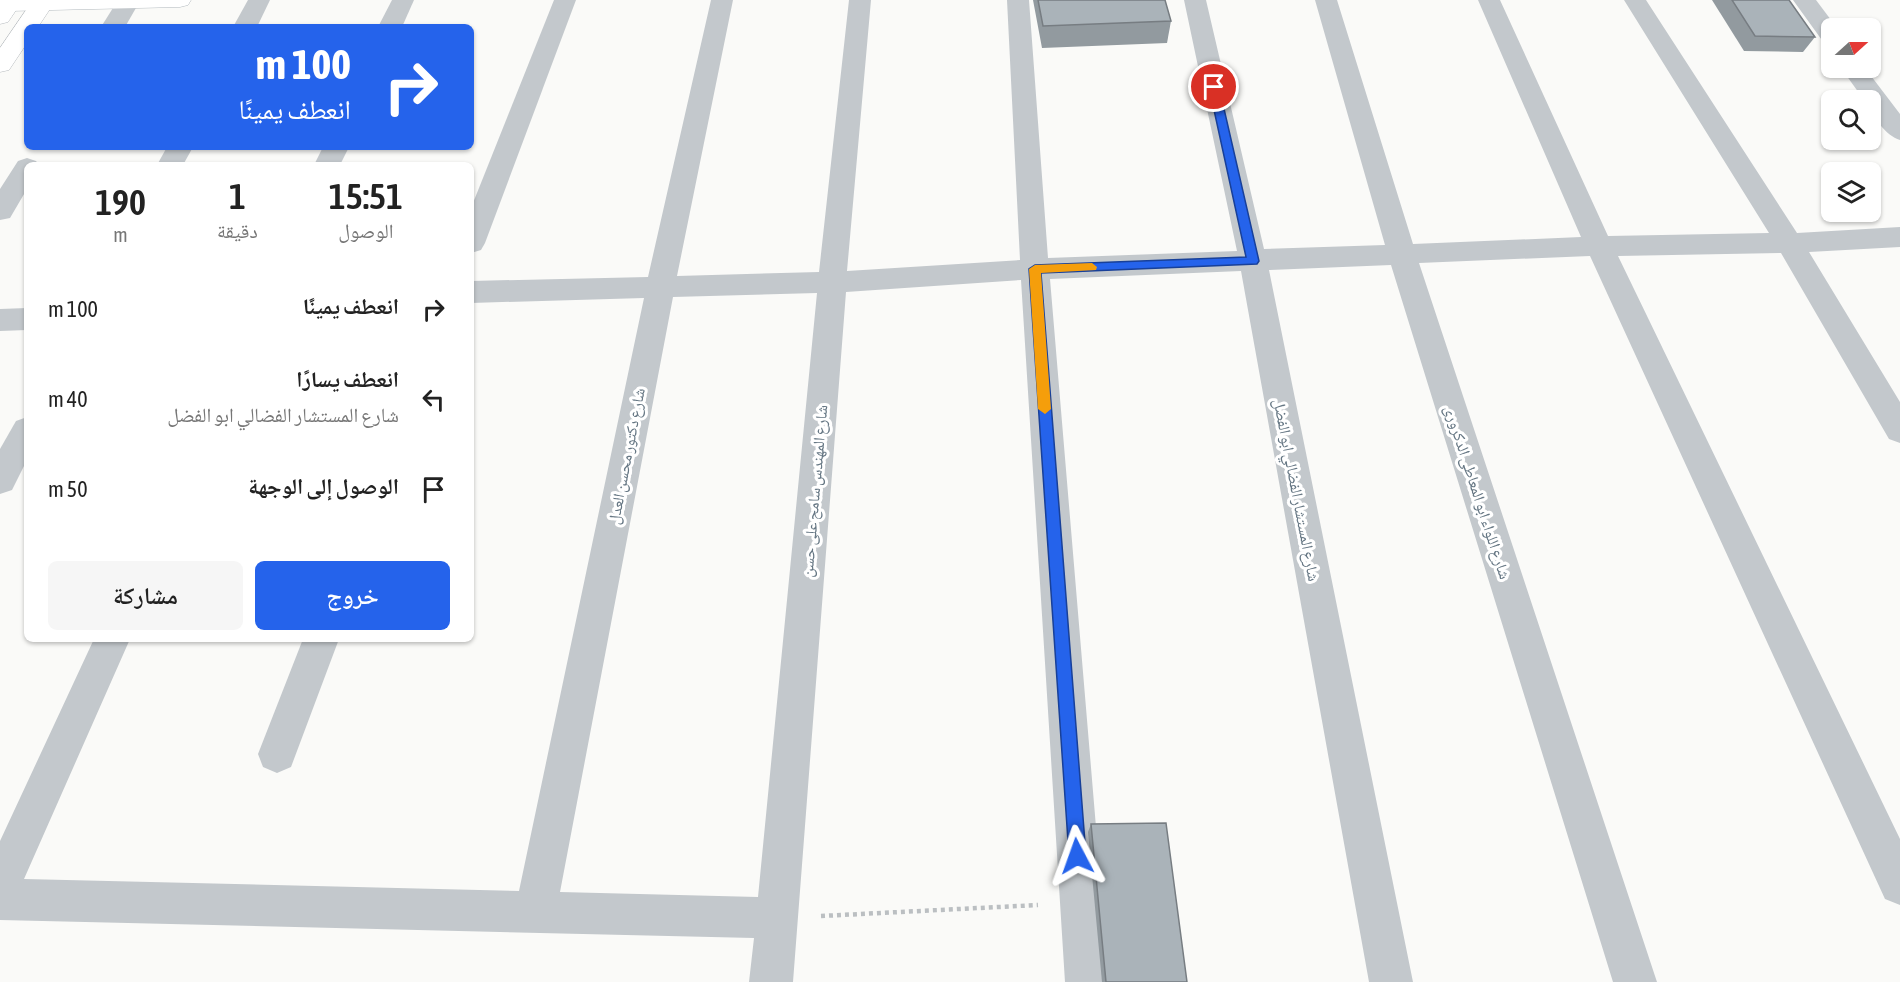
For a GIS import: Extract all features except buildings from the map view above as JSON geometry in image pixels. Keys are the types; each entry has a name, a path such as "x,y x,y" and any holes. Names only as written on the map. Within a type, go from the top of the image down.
{"main road":[{"path":"7,7 43,2 180,0"},
{"path":"28,24 43,2"},
{"path":"0,66 24,30"}],"street":[{"path":"247,24 259,0"},
{"path":"391,24 403,0"},
{"path":"474,235 565,0"},
{"name":"شارع دكتور محسن العدل","path":"535,912 660,288 722,0"},
{"name":"شارع المهندس سامح على حسن","path":"771,982 832,282 860,0"},
{"path":"1017,0 1088,982"},
{"name":"شارع المستشار الفضالي ابو الفضل","path":"1195,0 1253,261 1391,982"},
{"name":"شارع اللواء ابو المعاطى الدكرورى","path":"1326,0 1402,255 1635,982"},
{"path":"1489,0 1599,246 1900,884"},
{"path":"1635,0 1789,243 1900,430"},
{"path":"1804,0 1821,23"},
{"path":"115,24 129,1"},
{"path":"1860,78 1900,132"},
{"path":"0,211 24,172"},
{"path":"474,292 832,282 1035,269 1599,246 1789,243 1900,237"},
{"path":"0,321 24,319"},
{"path":"0,480 24,436"},
{"path":"0,887 111,642"},
{"path":"277,754 320,642"},
{"path":"0,899 776,918"}],"path":[{"path":"776,918 1081,903"}],"slow traffic":[{"path":"1045,409 1035,269 1092,267"}],"route":[{"path":"1077,856 1035,269 1253,261 1214,87"}]}
